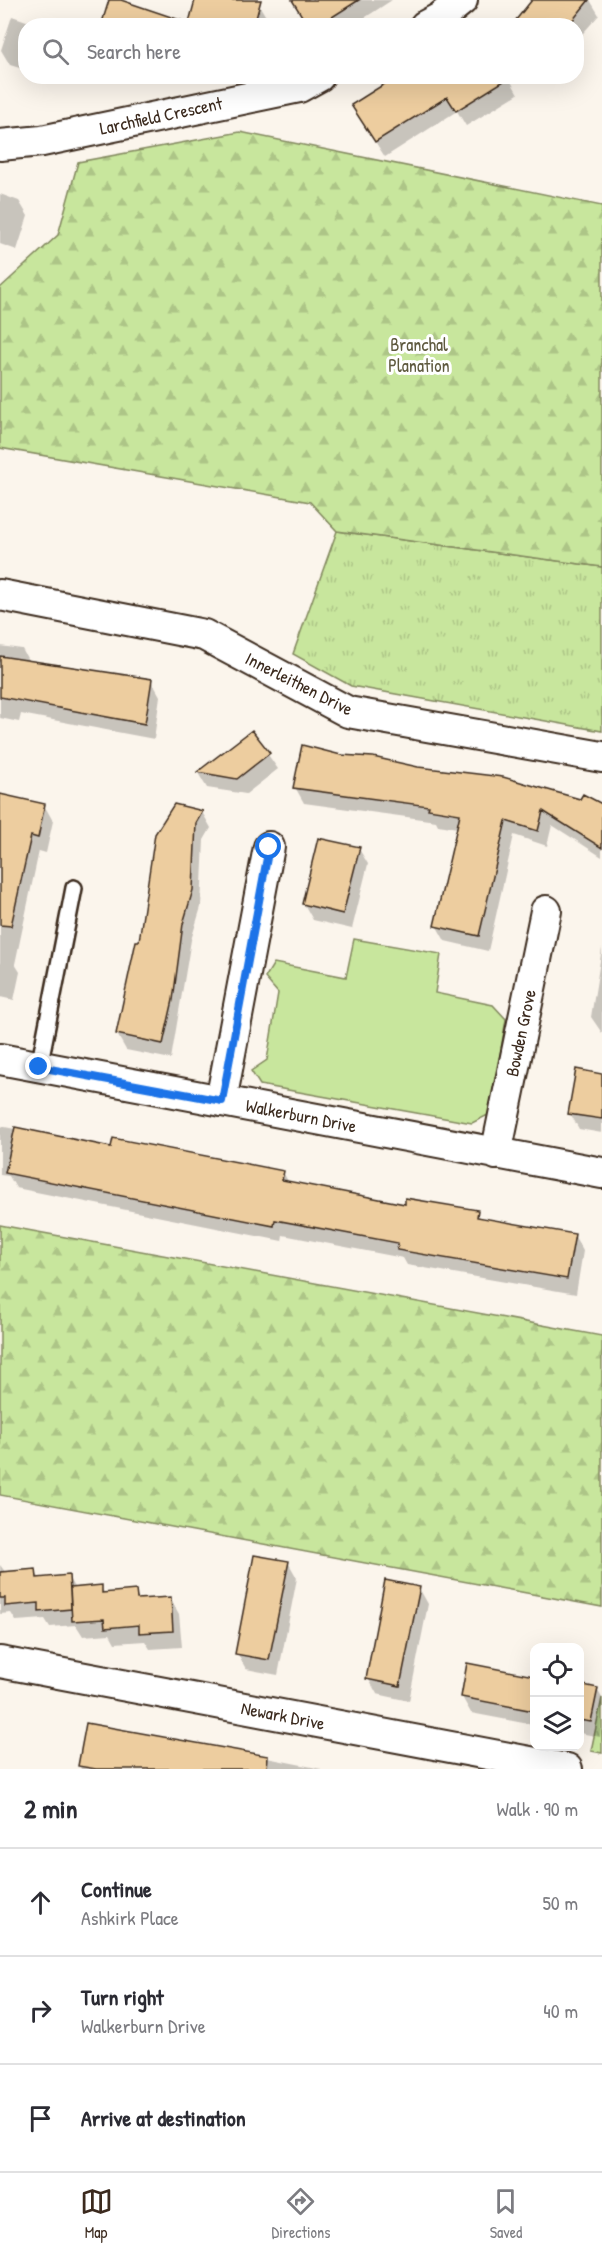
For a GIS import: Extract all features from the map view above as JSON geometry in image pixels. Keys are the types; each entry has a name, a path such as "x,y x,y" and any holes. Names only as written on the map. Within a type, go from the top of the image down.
{"street":[{"path":"440,18 462,0"},
{"name":"Larchfield Crescent","path":"0,145 42,141 287,89 299,84"},
{"name":"Innerleithen Drive","path":"0,595 204,635 348,712 602,757"},
{"path":"222,1101 269,847"},
{"name":"Bowden Grove","path":"496,1154 546,911"},
{"name":"Walkerburn Drive","path":"0,1059 602,1173"},
{"name":"Newark Drive","path":"0,1662 567,1769"}],"lane":[{"path":"39,1067 74,888"}],"green space":[{"name":"Branchal Planation","path":"240,132 602,206 602,567 337,531 310,502 0,448 0,288 58,235 78,162"},
{"path":"337,531 602,567 602,731 351,686 293,654"},
{"path":"354,939 441,954 435,993 493,1005 506,1019 490,1114 472,1123 260,1085 251,1071 267,1060 278,993 265,978 274,963 346,977"},
{"path":"0,1225 602,1336 602,1607 0,1495"},
{"path":"602,1698 602,1753 591,1751"}],"building":[{"path":"109,0 121,0 174,18 103,18"},
{"path":"195,0 261,0 256,18 190,18"},
{"path":"292,0 359,0 331,18 303,18"},
{"path":"532,0 589,0 574,18 517,18"},
{"path":"384,84 499,84 456,111 447,97 375,142 351,105"},
{"path":"0,656 152,679 145,724 0,697"},
{"path":"252,730 270,753 237,779 197,772"},
{"path":"302,745 341,755 373,757 418,767 503,777 580,799 583,794 602,804 602,848 543,811 538,831 506,821 479,936 434,926 460,814 428,809 429,806 293,788"},
{"path":"0,794 45,804 38,838 31,836 11,926 0,925"},
{"path":"174,804 203,811 196,823 193,890 183,924 173,1000 163,1044 116,1034 136,941 139,941 155,834"},
{"path":"318,838 360,847 343,914 302,904"},
{"path":"576,1069 602,1074 602,1119 568,1114"},
{"path":"15,1127 111,1147 113,1138 284,1171 282,1180 405,1204 405,1198 478,1210 477,1217 575,1234 567,1279 397,1250 398,1243 275,1220 274,1226 5,1173"},
{"path":"254,1555 289,1561 269,1660 235,1654"},
{"path":"36,1569 37,1578 69,1575 71,1609 39,1612 39,1603 5,1606 5,1598 0,1598 0,1572"},
{"path":"385,1580 420,1587 400,1686 366,1679"},
{"path":"102,1585 102,1593 136,1590 137,1599 171,1597 173,1631 139,1633 139,1625 105,1628 104,1619 72,1621 70,1588"},
{"path":"467,1663 530,1675 530,1710 461,1697"},
{"path":"584,1685 598,1688 591,1722 584,1721"},
{"path":"86,1723 268,1756 267,1769 96,1769 78,1766"}],"route":[{"path":"39,1067 222,1101 269,847"}]}
